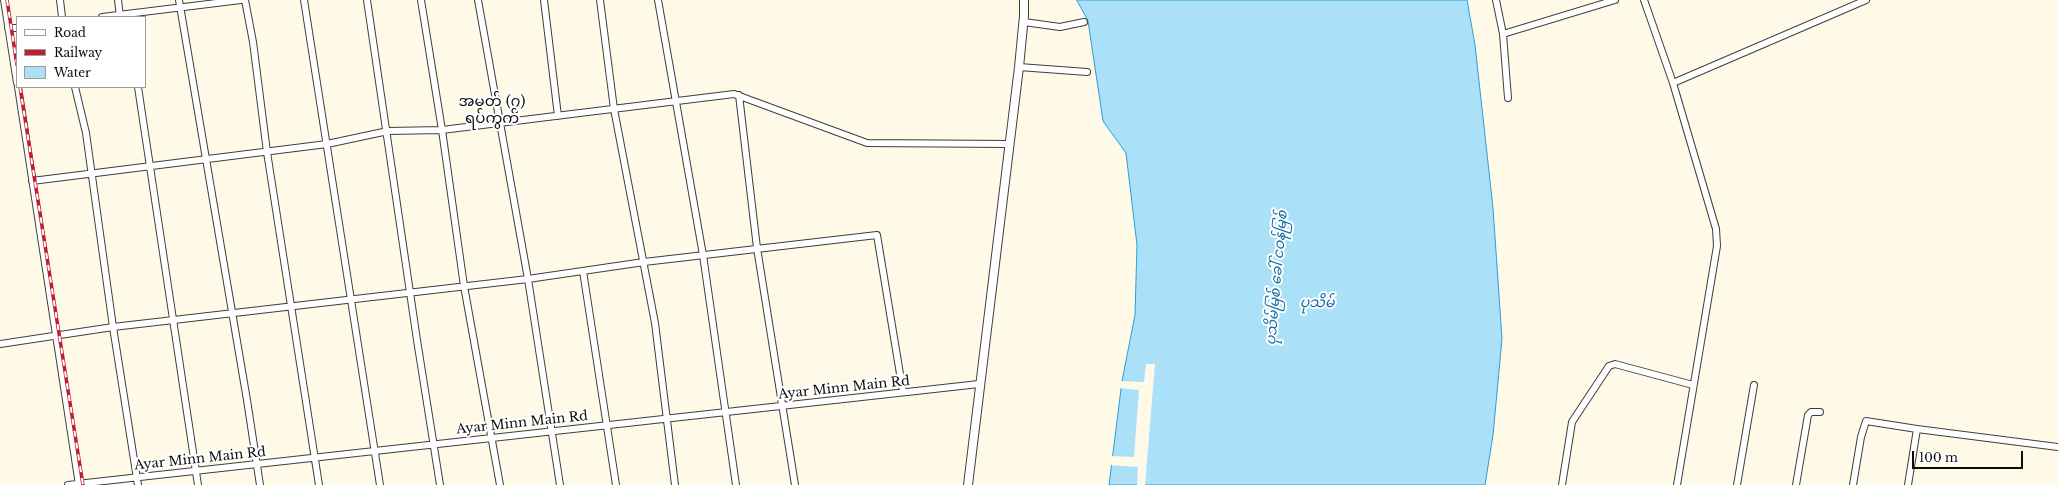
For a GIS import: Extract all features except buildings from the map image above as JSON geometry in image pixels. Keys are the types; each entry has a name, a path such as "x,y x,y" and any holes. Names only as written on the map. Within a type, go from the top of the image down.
{"street":[{"path":"4,0 16,78"},
{"path":"60,0 62,16"},
{"path":"118,0 120,16 241,0"},
{"path":"179,0 260,485"},
{"path":"245,0 253,42 267,152 290,307 319,485"},
{"path":"304,0 380,485"},
{"path":"367,0 388,131 410,293 440,485"},
{"path":"421,0 442,130 464,286 493,438 500,485"},
{"path":"478,0 528,279 560,485"},
{"path":"544,0 558,116"},
{"path":"600,0 614,109 655,323 668,418 675,485"},
{"path":"658,0 703,255 736,485"},
{"path":"968,485 1019,67 1024,22 1024,0"},
{"path":"1496,0 1503,34 1508,98"},
{"path":"1503,34 1615,0"},
{"path":"1644,0 1674,83 1716,229 1717,246 1714,275 1693,386 1677,485"},
{"path":"1674,83 1866,0"},
{"path":"1024,22 1060,27 1084,22"},
{"path":"8,28 16,28"},
{"path":"1019,67 1087,72"},
{"path":"18,88 55,336 79,484"},
{"path":"75,88 86,133 138,485"},
{"path":"138,88 198,485"},
{"path":"32,181 327,144 388,131 442,130 734,94 867,143 1009,144"},
{"path":"739,96 757,248 795,485"},
{"path":"0,344 173,320 528,279 644,262 877,235 904,392"},
{"path":"583,271 616,485"},
{"path":"1562,485 1572,422 1609,366 1615,364 1693,386"},
{"name":"Ayar Minn Main Rd","path":"68,485 980,384"},
{"path":"1737,485 1754,385"},
{"path":"1796,485 1808,416 1811,412 1820,412"},
{"path":"1853,485 1861,437 1866,422 2058,447"},
{"path":"1908,485 1917,429"}],"water":[{"name":"ပုသိမ်","path":"1077,0 1467,0 1475,45 1493,208 1502,339 1493,435 1485,485 1109,485 1122,381 1135,315 1137,245 1126,153 1103,121 1088,21"}],"pier":[{"path":"1146,364 1155,364 1145,485 1137,485 1138,467 1109,465 1111,456 1134,457 1139,390 1119,388 1120,381 1144,382"}],"railway":[{"path":"7,0 16,58"},
{"path":"20,88 83,485"}],"district":[{"name":"အမှတ် (၇) ရပ်ကွက်","path":"492,110"}],"water label":[{"name":"ပုသိမ်မြစ် ခေါ် ငဝန်မြစ်","path":"1277,278"}]}
